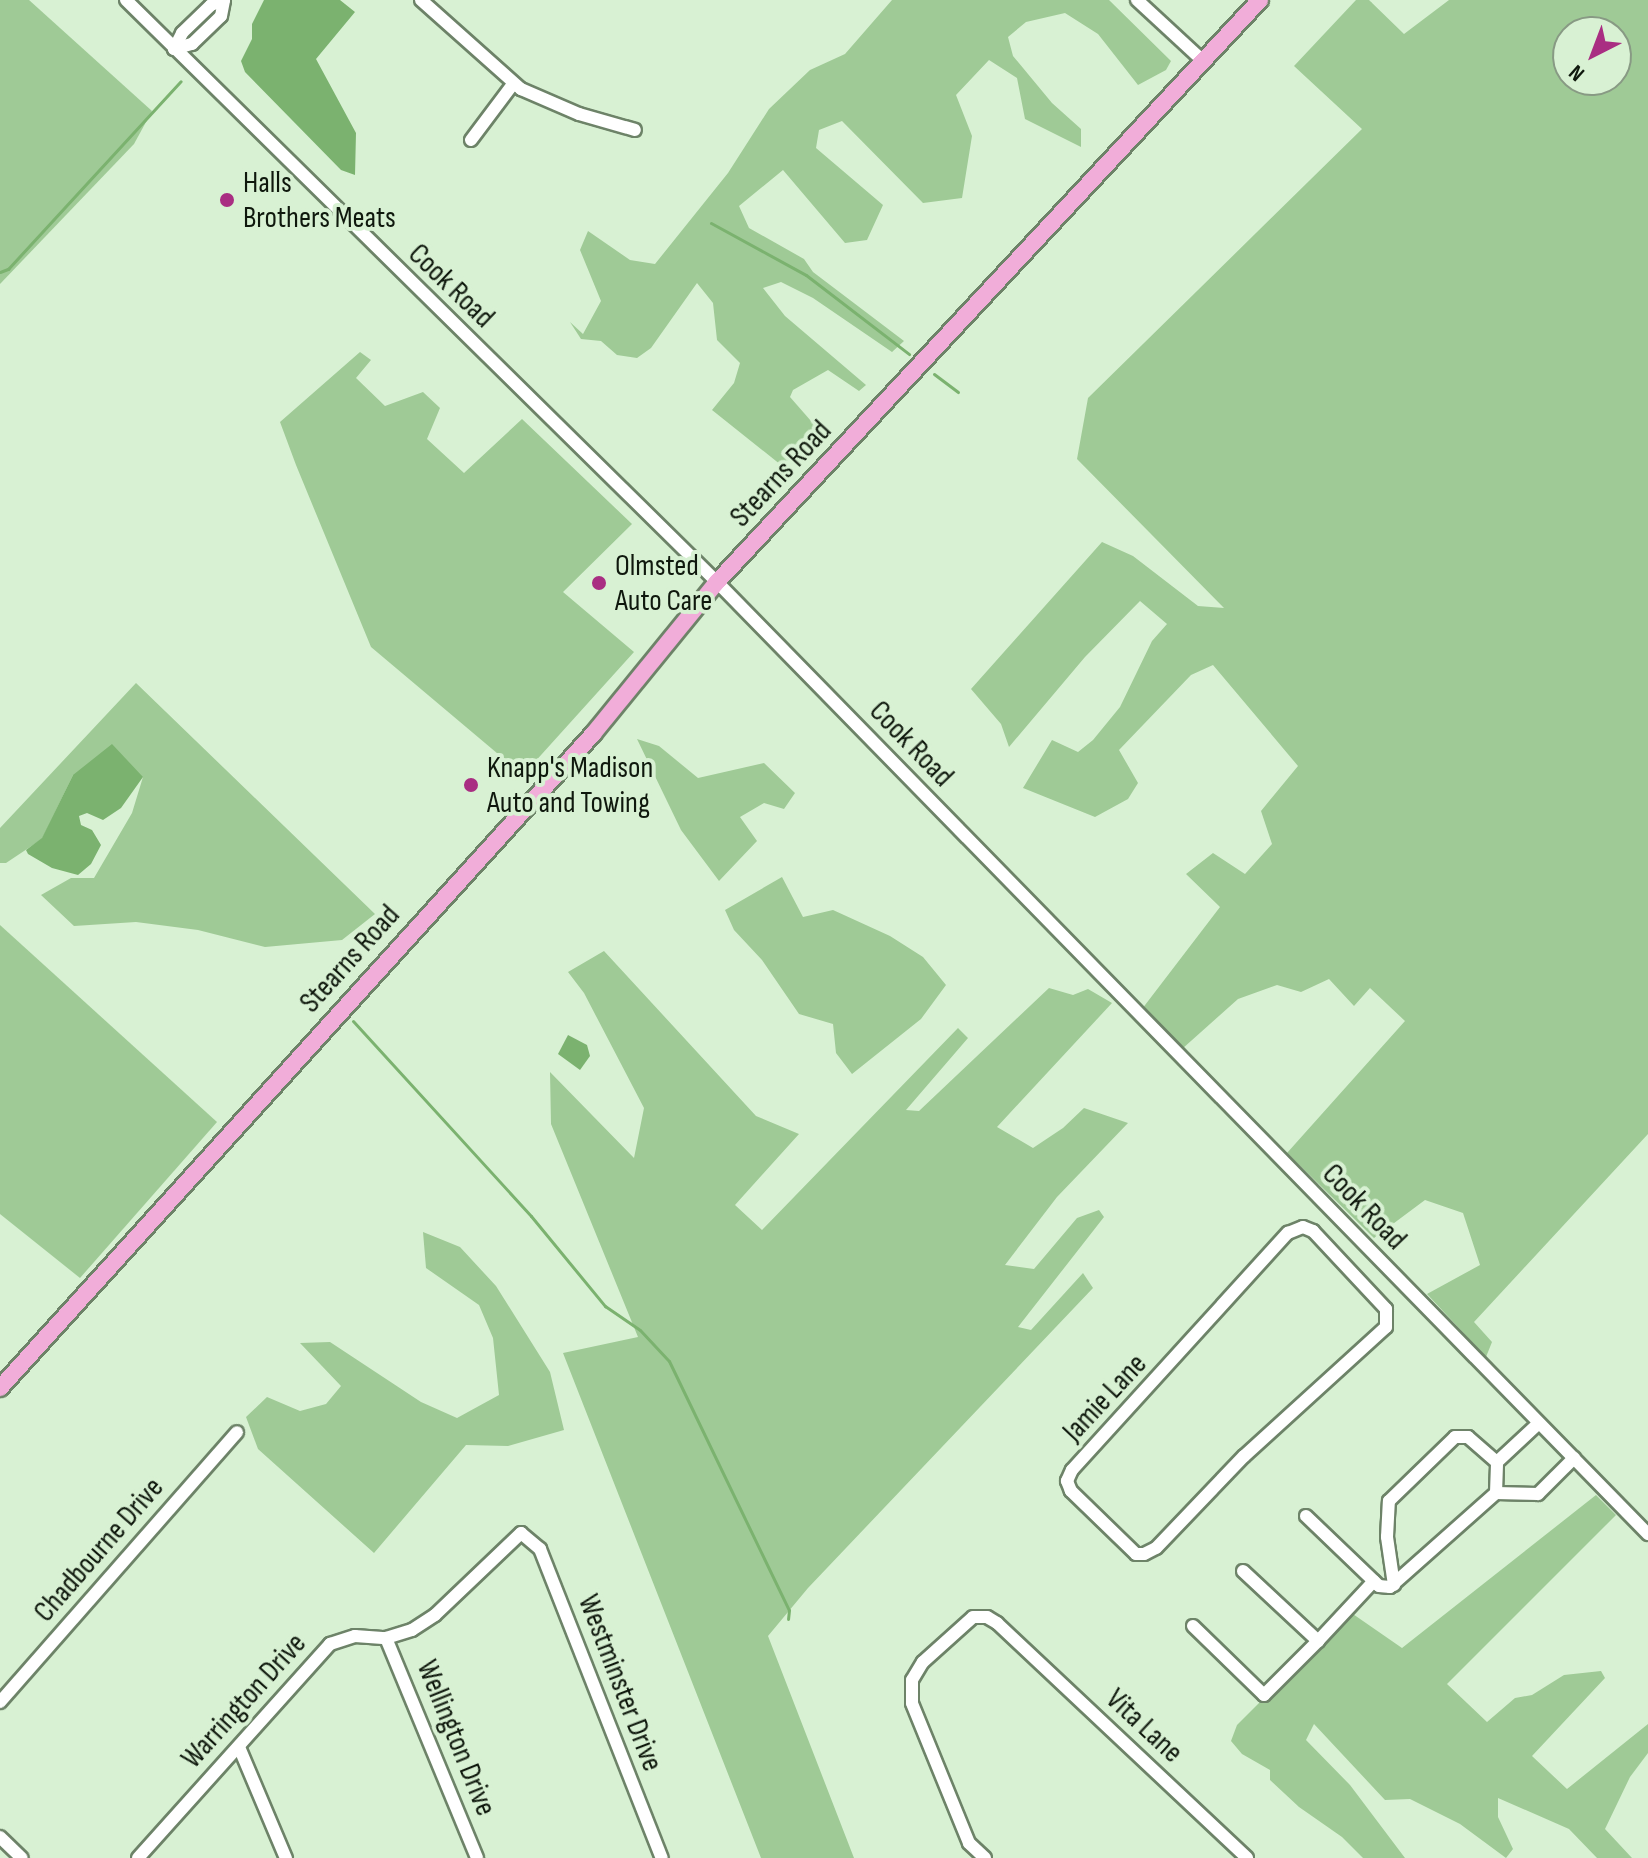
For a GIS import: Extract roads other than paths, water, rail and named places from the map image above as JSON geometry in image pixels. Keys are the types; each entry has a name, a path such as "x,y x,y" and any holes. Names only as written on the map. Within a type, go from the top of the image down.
{"main road":[{"name":"Stearns Road","path":"0,1388 593,734 717,582 1260,0"}],"street":[{"name":"Cook Road","path":"126,0 717,582 1648,1534"},
{"path":"421,0 513,84 579,114 635,130"},
{"path":"1137,0 1203,61"},
{"path":"471,140 513,84"},
{"name":"Jamie Lane","path":"1296,1228 1313,1231 1363,1281 1386,1309 1386,1327 1244,1456 1156,1548 1136,1554 1071,1491 1067,1481 1072,1470 1288,1233 1296,1228"},
{"path":"1363,1281 1382,1263"},
{"path":"1496,1493 1497,1462 1539,1423"},
{"name":"Chadbourne Drive","path":"0,1702 237,1432"},
{"path":"1394,1585 1387,1537 1389,1501 1455,1437 1468,1437 1497,1462"},
{"path":"1306,1516 1374,1581 1384,1587 1394,1585 1496,1493 1538,1494 1574,1458"},
{"name":"Warrington Drive","path":"138,1858 330,1644 355,1636 386,1638 412,1630 435,1615 521,1533"},
{"name":"Westminster Drive","path":"521,1533 540,1549 662,1858"},
{"path":"1243,1571 1318,1641"},
{"path":"1193,1626 1264,1695 1374,1581"},
{"name":"Vita Lane","path":"985,1858 969,1843 912,1703 912,1680 923,1662 973,1617 987,1617 1006,1632 1247,1858"},
{"name":"Wellington Drive","path":"386,1638 477,1858"},
{"path":"239,1747 286,1858"},
{"path":"0,1837 22,1858"}],"waterway":[{"path":"0,272 8,269 181,81"},
{"path":"711,223 806,275 909,354"},
{"path":"934,374 958,392"},
{"path":"353,1021 531,1216 605,1306 640,1330 669,1361 789,1610 788,1619"}],"place":[{"name":"Halls Brothers Meats","path":"227,200"},
{"name":"Olmsted Auto Care","path":"599,583"},
{"name":"Knapp's Madison Auto and Towing","path":"471,785"}]}
